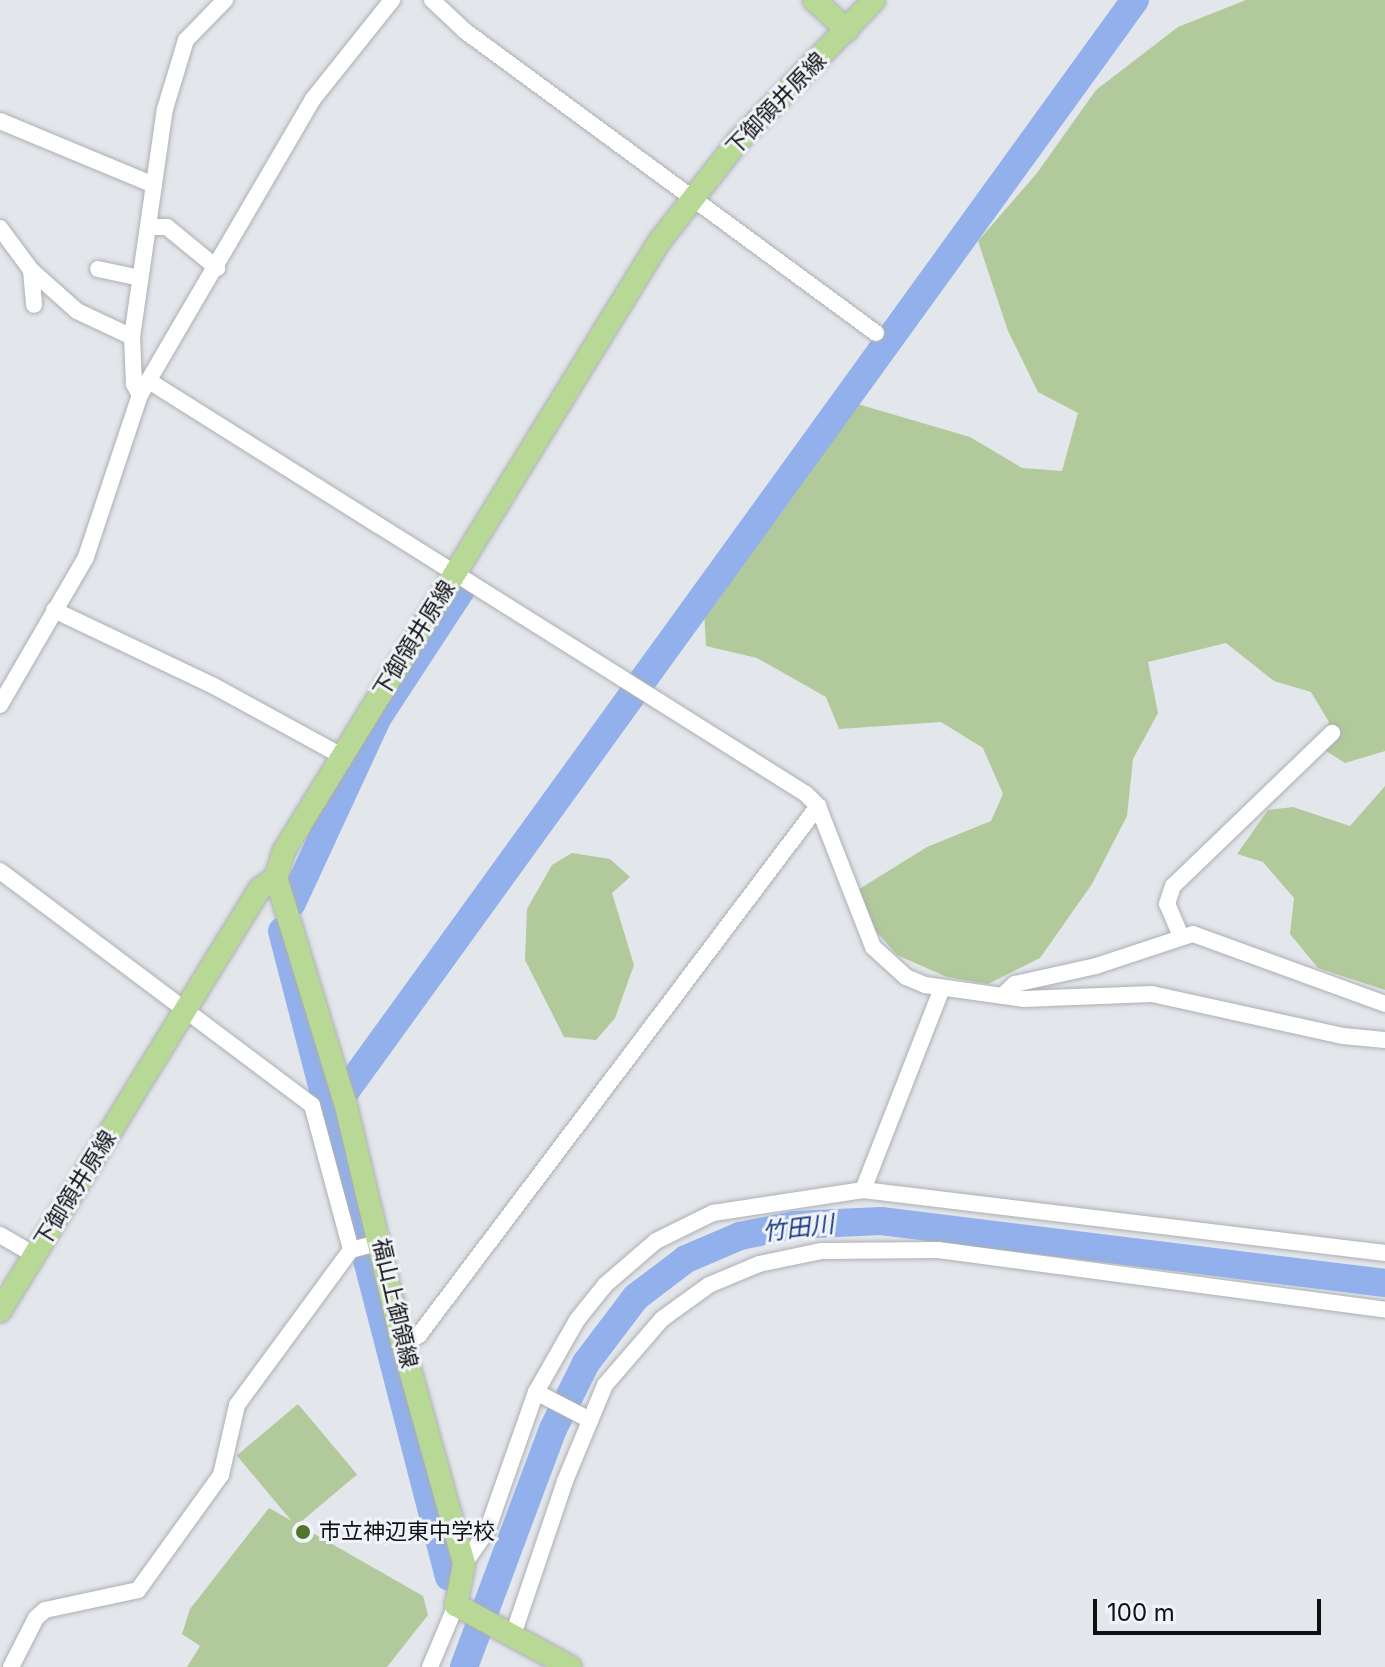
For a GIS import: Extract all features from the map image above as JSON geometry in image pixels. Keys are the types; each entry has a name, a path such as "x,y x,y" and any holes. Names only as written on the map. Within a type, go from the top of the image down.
{"main road":[{"path":"814,0 847,30"},
{"name":"下御領井原線","path":"0,1311 260,889 276,877 284,851 690,197 874,0"},
{"name":"福山上御領線","path":"276,877 342,1091 403,1345 464,1564 460,1608"},
{"path":"460,1608 511,1631 570,1667"}],"street":[{"path":"225,0 206,15 180,53 154,185 132,332 134,384 456,572 818,806 873,947 906,977 942,988 1002,996 1152,994 1343,1036 1385,1040"},
{"path":"0,705 86,557 145,388 313,99 392,0"},
{"path":"432,0 465,31 876,333"},
{"path":"0,121 154,185"},
{"path":"148,227 167,227 217,268"},
{"path":"0,228 31,270 77,311 132,332"},
{"path":"98,269 140,278"},
{"path":"31,270 34,305"},
{"path":"74,298 132,332"},
{"path":"54,610 214,686 342,756"},
{"path":"1180,934 1167,904 1173,886 1332,733"},
{"path":"403,1345 419,1335 818,806"},
{"path":"0,871 312,1105 352,1250"},
{"path":"1002,996 1015,984 1096,966 1180,934 1209,936 1385,1004"},
{"path":"863,1190 942,988"},
{"path":"464,1564 487,1531 538,1393 596,1296 656,1241 713,1213 863,1190 1385,1253"},
{"path":"0,1235 34,1255"},
{"path":"11,1667 45,1610 138,1590 221,1475 237,1405 352,1250 377,1243"},
{"path":"511,1631 586,1417 637,1344 689,1299 759,1264 821,1251 938,1250 1385,1310"},
{"path":"538,1393 586,1417"},
{"path":"430,1667 460,1608"}],"green space":[{"path":"1246,0 1385,0 1385,751 1345,763 1320,747 1329,722 1311,692 1274,681 1226,643 1148,662 1158,713 1133,759 1127,816 1092,884 1040,958 988,984 947,977 897,955 868,922 856,891 927,847 991,821 1003,794 983,748 941,722 839,729 826,697 757,658 706,646 704,610 854,403 970,437 1022,468 1062,471 1078,413 1038,392 1008,331 978,241 1037,173 1096,90 1178,27"},
{"path":"1385,786 1385,990 1318,968 1290,934 1294,898 1263,862 1237,854 1268,810 1293,807 1350,826"},
{"path":"572,853 610,859 630,877 612,893 634,965 615,1018 596,1040 564,1037 525,960 527,909 552,865"},
{"path":"298,1404 357,1474 296,1526 237,1455"},
{"path":"269,1508 423,1596 428,1615 387,1667 187,1667 200,1646 182,1634 190,1609"}],"waterway":[{"path":"332,1110 1135,0"},
{"path":"292,903 378,717 461,590"},
{"path":"282,931 449,1577"},
{"name":"竹田川","path":"464,1667 553,1429 586,1363 636,1297 686,1259 740,1236 794,1225 881,1221 1385,1283"}],"place":[{"name":"市立神辺東中学校","path":"303,1532"}]}
